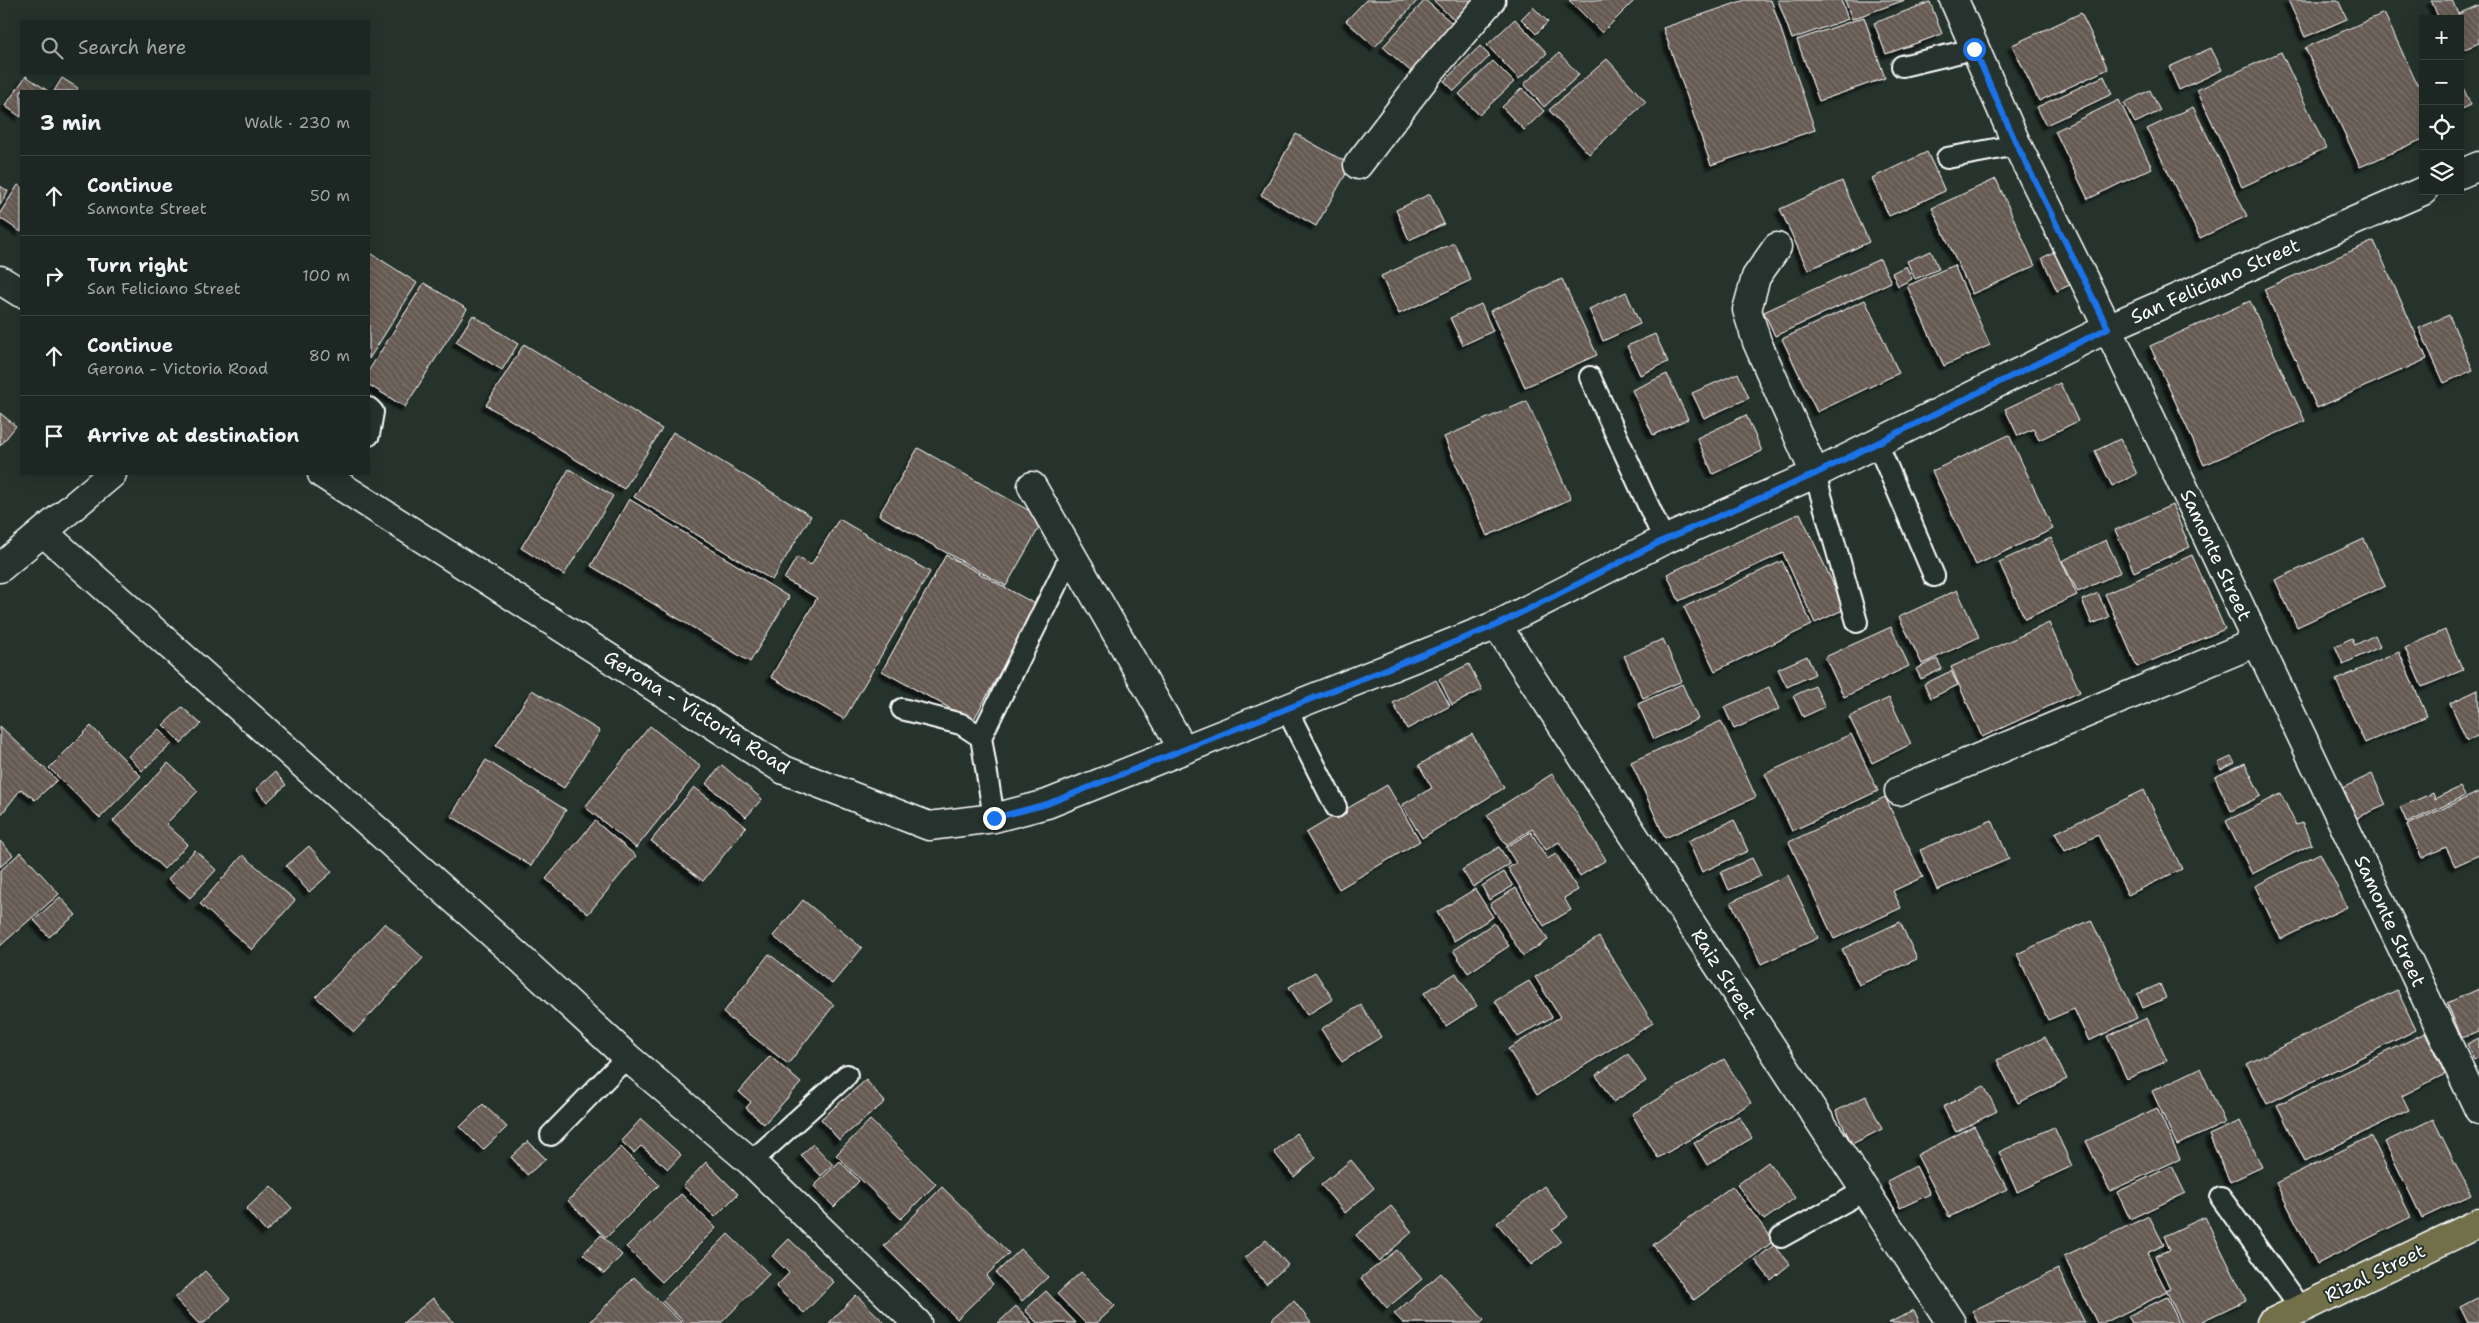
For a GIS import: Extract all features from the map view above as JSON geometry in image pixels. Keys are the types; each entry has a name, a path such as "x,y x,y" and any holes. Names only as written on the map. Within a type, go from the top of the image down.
{"main road":[{"name":"Rizal Street","path":"2271,1323 2479,1223"}],"street":[{"path":"1358,165 1427,75 1491,0"},
{"name":"Samonte Street","path":"1954,0 2017,145 2108,328 2479,1110"},
{"path":"2464,172 2479,166"},
{"name":"San Feliciano Street","path":"1497,625 1664,540 1815,474 2108,328 2419,192"},
{"path":"1777,247 1756,277 1747,310 1757,342 1815,474"},
{"path":"0,280 20,292"},
{"path":"0,568 111,475"},
{"name":"Gerona - Victoria Road","path":"326,475 351,482 784,770 928,826 994,818 1047,804 1497,625"},
{"path":"1032,486 1183,749"},
{"path":"43,532 514,953 627,1057 751,1162 917,1323"},
{"name":"Raiz Street","path":"1497,625 1951,1323"},
{"path":"1900,791 2257,642"}],"lane":[{"path":"1902,66 1974,49"},
{"path":"1947,158 2017,145"},
{"path":"1590,377 1664,540"},
{"path":"370,409 373,412 370,429"},
{"path":"1877,443 1934,576"},
{"path":"1815,474 1857,622"},
{"path":"994,818 981,737 1071,555"},
{"path":"1286,708 1336,808"},
{"path":"902,709 961,724 981,737"},
{"path":"551,1135 627,1057"},
{"path":"751,1162 847,1075"},
{"path":"1781,1237 1864,1191"},
{"path":"2221,1198 2301,1309"}],"building":[{"path":"1366,0 1418,0 1375,47 1346,21"},
{"path":"1425,0 1458,28 1416,76 1383,47"},
{"path":"1433,0 1472,0 1454,20"},
{"path":"1569,0 1635,0 1602,33"},
{"path":"1745,0 1771,0 1815,130 1711,165 1663,28"},
{"path":"1778,0 1841,0 1848,19 1792,39"},
{"path":"1845,0 1905,0 1852,19"},
{"path":"2288,0 2338,0 2347,19 2305,37"},
{"path":"2431,0 2452,0 2458,14 2479,5 2479,43 2464,49 2464,15 2437,15"},
{"path":"1930,2 1942,34 1886,54 1874,23"},
{"path":"1533,7 1548,22 1536,34 1521,19"},
{"path":"2081,13 2108,69 2039,101 2012,45"},
{"path":"2384,13 2417,84 2419,83 2419,141 2360,167 2305,48"},
{"path":"1864,17 1885,78 1819,101 1797,40"},
{"path":"1515,19 1547,53 1519,79 1487,45"},
{"path":"1480,46 1490,56 1454,91 1444,81"},
{"path":"2211,48 2222,70 2179,90 2169,67"},
{"path":"2281,52 2326,148 2242,187 2197,90"},
{"path":"1559,53 1579,75 1544,107 1524,84"},
{"path":"1607,59 1646,102 1589,154 1549,110"},
{"path":"1493,61 1514,82 1479,115 1459,94"},
{"path":"26,76 47,90 20,90 20,116 5,106"},
{"path":"2104,76 2112,94 2046,125 2037,107"},
{"path":"62,78 78,88 77,90 55,90"},
{"path":"1522,88 1544,111 1524,130 1502,107"},
{"path":"2150,90 2160,111 2135,123 2124,103"},
{"path":"2464,90 2471,105 2464,108"},
{"path":"2119,100 2152,168 2088,199 2055,131"},
{"path":"2193,107 2247,216 2200,238 2147,129"},
{"path":"1296,134 1351,165 1316,226 1261,195"},
{"path":"1927,152 1945,191 1889,216 1872,178"},
{"path":"1996,179 2035,266 1972,294 1932,208"},
{"path":"1842,181 1869,242 1808,270 1780,209"},
{"path":"18,185 20,186 20,231 0,218 0,213"},
{"path":"0,186 8,191 0,205"},
{"path":"1430,194 1444,224 1409,240 1396,210"},
{"path":"2374,241 2427,359 2317,408 2264,289"},
{"path":"1454,243 1471,280 1399,314 1381,276"},
{"path":"2060,249 2076,282 2057,291 2042,258"},
{"path":"1931,251 1939,269 1915,279 1907,261"},
{"path":"370,253 417,283 370,357"},
{"path":"1880,259 1891,282 1775,336 1764,312"},
{"path":"1954,265 1990,345 1944,366 1907,286"},
{"path":"1906,266 1912,279 1898,286 1892,273"},
{"path":"1562,279 1597,355 1525,387 1490,311"},
{"path":"424,283 467,309 405,407 370,386 370,368"},
{"path":"1626,292 1640,324 1603,341 1589,309"},
{"path":"1865,300 1899,373 1817,412 1782,339"},
{"path":"2250,301 2305,421 2204,465 2150,346"},
{"path":"1481,304 1493,331 1463,345 1450,318"},
{"path":"473,315 518,344 502,370 456,342"},
{"path":"2449,315 2473,370 2444,383 2419,328"},
{"path":"1655,334 1668,362 1640,375 1627,346"},
{"path":"524,344 662,429 624,489 486,405"},
{"path":"1738,373 1749,398 1704,418 1692,393"},
{"path":"1667,374 1688,419 1653,435 1632,390"},
{"path":"2060,383 2078,421 2039,440 2033,429 2018,436 2005,409"},
{"path":"1527,401 1571,499 1487,536 1444,437"},
{"path":"0,413 16,426 0,446"},
{"path":"1746,415 1762,451 1713,474 1697,438"},
{"path":"673,432 811,516 772,580 634,497"},
{"path":"2009,435 2053,529 1976,565 1932,471"},
{"path":"2120,439 2137,474 2112,486 2095,451"},
{"path":"918,448 1044,519 1006,586 879,515"},
{"path":"569,469 613,496 564,575 521,548"},
{"path":"629,499 789,597 750,662 591,566"},
{"path":"2172,505 2190,547 2134,572 2115,530"},
{"path":"1800,513 1845,609 1815,623 1783,553 1679,601 1667,574"},
{"path":"839,519 930,572 844,719 771,677 817,598 784,579 797,557 811,565"},
{"path":"2051,538 2077,595 2025,619 1999,562"},
{"path":"2364,539 2385,586 2297,627 2275,580"},
{"path":"2106,540 2121,572 2078,592 2062,561"},
{"path":"946,555 1037,605 973,721 882,671"},
{"path":"2192,555 2225,629 2137,667 2105,594"},
{"path":"1782,561 1812,625 1715,671 1684,607"},
{"path":"1957,590 1979,637 1922,664 1899,617"},
{"path":"2098,593 2109,617 2092,624 2082,600"},
{"path":"2049,623 2080,692 1982,737 1951,667"},
{"path":"1891,627 1909,666 1844,697 1825,657"},
{"path":"2445,630 2463,670 2422,687 2405,648"},
{"path":"2375,635 2380,647 2343,664 2335,646 2352,638 2355,645"},
{"path":"1663,639 1682,681 1643,698 1624,656"},
{"path":"2399,652 2427,716 2365,743 2336,680"},
{"path":"1807,656 1815,674 1787,687 1778,669"},
{"path":"1937,659 1942,669 1921,679 1916,669"},
{"path":"1469,664 1482,690 1452,705 1439,679"},
{"path":"1951,671 1958,685 1931,698 1924,684"},
{"path":"1436,680 1450,706 1407,729 1393,703"},
{"path":"1682,684 1698,719 1654,739 1638,704"},
{"path":"1815,686 1825,707 1803,717 1793,696"},
{"path":"1769,687 1779,709 1734,729 1724,707"},
{"path":"532,690 600,731 564,788 496,746"},
{"path":"2478,690 2479,735 2467,741 2450,703"},
{"path":"1889,698 1911,744 1872,763 1849,717"},
{"path":"182,707 201,724 181,743 163,725"},
{"path":"1721,721 1756,797 1665,838 1631,762"},
{"path":"0,726 57,780 35,800 21,789 0,816"},
{"path":"91,726 141,776 100,818 49,768"},
{"path":"650,726 701,767 636,848 585,807"},
{"path":"159,729 173,743 142,771 128,756"},
{"path":"1472,734 1504,788 1422,838 1402,805 1432,788 1419,765"},
{"path":"1851,734 1878,791 1792,831 1765,774"},
{"path":"2231,757 2235,763 2221,770 2218,763"},
{"path":"486,760 566,810 531,866 451,816"},
{"path":"168,763 198,791 166,824 188,844 164,869 113,821"},
{"path":"2245,763 2261,796 2231,811 2215,777"},
{"path":"722,765 762,799 746,817 706,784"},
{"path":"275,772 286,785 267,802 256,789"},
{"path":"1552,774 1606,860 1580,876 1559,842 1546,850 1532,829 1506,845 1487,815"},
{"path":"2372,774 2386,805 2352,820 2338,790"},
{"path":"1387,785 1420,841 1339,889 1306,833"},
{"path":"694,787 746,827 703,881 651,841"},
{"path":"2460,787 2465,796 2407,823 2400,807 2433,793 2435,799"},
{"path":"2144,790 2182,869 2128,895 2098,835 2065,851 2055,833"},
{"path":"2479,792 2479,855 2455,866 2446,847 2422,858 2407,825"},
{"path":"2281,794 2296,825 2302,823 2312,844 2252,874 2226,821"},
{"path":"1885,797 1923,877 1893,891 1901,908 1834,939 1789,842"},
{"path":"1734,820 1748,851 1702,872 1688,841"},
{"path":"1992,820 2009,859 1937,890 1920,850"},
{"path":"595,821 636,856 588,914 546,879"},
{"path":"1531,832 1547,859 1556,854 1578,890 1564,898 1571,910 1544,926 1508,868 1516,863 1506,847"},
{"path":"0,841 13,855 0,867"},
{"path":"309,846 332,872 309,892 286,866"},
{"path":"1499,847 1510,864 1473,887 1462,870"},
{"path":"195,850 216,870 190,898 168,879"},
{"path":"21,852 59,894 0,946 0,871"},
{"path":"2320,853 2347,907 2281,939 2255,886"},
{"path":"243,855 295,900 252,950 200,904"},
{"path":"1752,858 1761,876 1729,890 1721,872"},
{"path":"1504,872 1513,886 1489,900 1482,886"},
{"path":"1788,875 1818,938 1761,964 1731,902"},
{"path":"1516,888 1548,940 1523,956 1490,904"},
{"path":"1475,889 1493,917 1454,941 1437,912"},
{"path":"60,897 76,915 49,937 34,920"},
{"path":"803,900 862,948 832,984 773,936"},
{"path":"2091,920 2137,1018 2089,1041 2074,1009 2048,1020 2017,954"},
{"path":"1900,922 1917,959 1859,985 1842,949"},
{"path":"385,923 423,958 354,1032 316,997"},
{"path":"1494,923 1509,946 1468,973 1453,950"},
{"path":"1599,937 1653,1023 1537,1095 1508,1049 1560,1017 1535,977"},
{"path":"769,954 834,1005 788,1064 723,1013"},
{"path":"1315,972 1333,999 1307,1015 1289,987"},
{"path":"1456,973 1477,1006 1446,1026 1424,993"},
{"path":"1529,981 1552,1017 1518,1037 1495,1001"},
{"path":"2160,984 2166,998 2143,1008 2137,994"},
{"path":"2479,989 2479,1031 2462,1038 2447,1003"},
{"path":"2397,990 2416,1030 2267,1104 2247,1064"},
{"path":"1361,1005 1381,1037 1342,1062 1321,1029"},
{"path":"2147,1018 2167,1061 2127,1079 2107,1036"},
{"path":"2425,1033 2445,1074 2402,1096 2409,1110 2305,1161 2277,1105"},
{"path":"2045,1037 2067,1079 2018,1103 1997,1060"},
{"path":"2479,1038 2479,1057 2474,1060 2467,1044"},
{"path":"1628,1054 1646,1081 1613,1102 1596,1075"},
{"path":"770,1056 801,1083 764,1124 746,1108 751,1102 739,1092"},
{"path":"1724,1059 1751,1103 1658,1158 1632,1114"},
{"path":"2200,1068 2225,1123 2177,1145 2152,1091"},
{"path":"866,1080 885,1102 839,1140 821,1119"},
{"path":"1984,1086 1997,1111 1956,1132 1943,1107"},
{"path":"1866,1096 1882,1129 1852,1144 1836,1111"},
{"path":"483,1104 507,1127 483,1150 460,1127"},
{"path":"2157,1108 2180,1159 2110,1191 2086,1141"},
{"path":"1739,1116 1752,1138 1707,1165 1694,1143"},
{"path":"641,1119 681,1155 668,1169 641,1146 634,1153 621,1141"},
{"path":"2433,1119 2471,1195 2422,1218 2385,1142"},
{"path":"870,1120 936,1184 901,1219 836,1155"},
{"path":"2240,1121 2262,1167 2230,1182 2209,1135"},
{"path":"1974,1126 2007,1189 1949,1217 1917,1155"},
{"path":"2054,1127 2072,1166 2017,1192 1999,1152"},
{"path":"1296,1133 1316,1158 1294,1177 1274,1152"},
{"path":"2371,1136 2411,1217 2317,1264 2276,1183"},
{"path":"528,1141 546,1159 527,1175 511,1157"},
{"path":"813,1144 833,1165 821,1176 801,1155"},
{"path":"621,1147 659,1185 606,1238 568,1201"},
{"path":"1351,1160 1374,1188 1345,1213 1321,1185"},
{"path":"840,1161 859,1181 834,1207 814,1186"},
{"path":"706,1162 738,1194 715,1217 683,1186"},
{"path":"1768,1162 1795,1198 1764,1220 1737,1185"},
{"path":"1916,1166 1930,1194 1900,1208 1887,1181"},
{"path":"2172,1166 2185,1193 2130,1219 2117,1192"},
{"path":"271,1186 292,1208 266,1232 246,1209"},
{"path":"1544,1186 1568,1217 1552,1230 1561,1241 1531,1265 1497,1223"},
{"path":"1732,1186 1774,1241 1694,1300 1653,1245"},
{"path":"942,1187 1009,1253 986,1276 993,1284 957,1319 884,1246"},
{"path":"681,1194 716,1228 662,1282 626,1247"},
{"path":"1391,1206 1412,1232 1379,1261 1356,1235"},
{"path":"2149,1216 2164,1245 2147,1253 2167,1292 2104,1323 2097,1323 2064,1256"},
{"path":"2205,1217 2246,1300 2198,1323 2182,1323 2166,1290 2170,1288 2155,1256 2170,1250 2164,1236"},
{"path":"728,1234 769,1274 721,1323 685,1323 662,1301"},
{"path":"601,1235 622,1255 604,1274 583,1254"},
{"path":"789,1239 834,1282 804,1313 776,1287 789,1273 772,1256"},
{"path":"1266,1240 1288,1265 1266,1284 1245,1258"},
{"path":"1774,1245 1790,1264 1771,1280 1755,1260"},
{"path":"1021,1249 1048,1277 1022,1301 996,1273"},
{"path":"1397,1250 1422,1279 1387,1308 1361,1278"},
{"path":"2058,1269 2085,1323 1978,1323 1972,1311"},
{"path":"205,1271 230,1299 204,1323 198,1323 175,1298"},
{"path":"1081,1272 1115,1306 1097,1323 1085,1323 1057,1294"},
{"path":"1441,1273 1484,1320 1481,1323 1403,1323 1394,1314"},
{"path":"634,1277 682,1323 589,1323"},
{"path":"1046,1291 1076,1323 1037,1323 1025,1310"},
{"path":"856,1295 885,1323 829,1323"},
{"path":"2167,1297 2179,1323 2132,1323 2128,1316"},
{"path":"2479,1297 2479,1323 2468,1323 2460,1307"},
{"path":"433,1298 454,1323 403,1323"},
{"path":"1294,1301 1311,1323 1276,1323 1272,1319"},
{"path":"1016,1306 1032,1323 998,1323"},
{"path":"1914,1310 1920,1323 1889,1323"}],"route":[{"path":"994,818 1047,804 1497,625 1664,540 1815,474 2108,328 2017,145 1974,49"}]}
